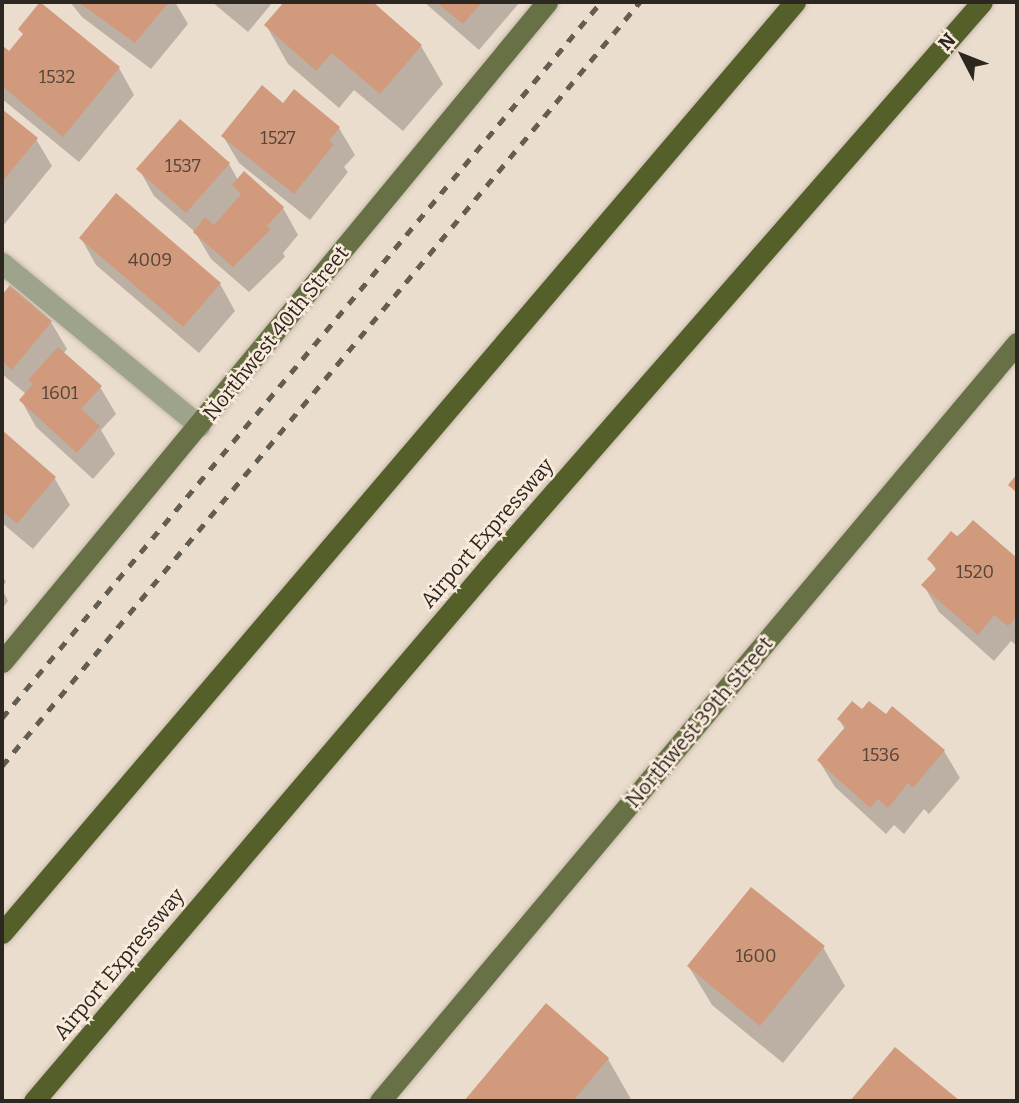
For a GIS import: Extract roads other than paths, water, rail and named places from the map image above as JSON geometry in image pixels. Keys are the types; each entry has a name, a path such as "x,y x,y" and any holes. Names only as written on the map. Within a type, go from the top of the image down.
{"highway":[{"path":"2,933 795,2"},
{"name":"Airport Expressway","path":"34,1101 488,568 982,2"}],"main road":[{"name":"Northwest 40th Street","path":"2,662 200,426 547,2"},
{"name":"Northwest 39th Street","path":"380,1101 1017,343"}],"street":[{"path":"2,263 200,426"}],"railway":[{"path":"2,718 601,2"},
{"path":"2,766 640,2"}]}
